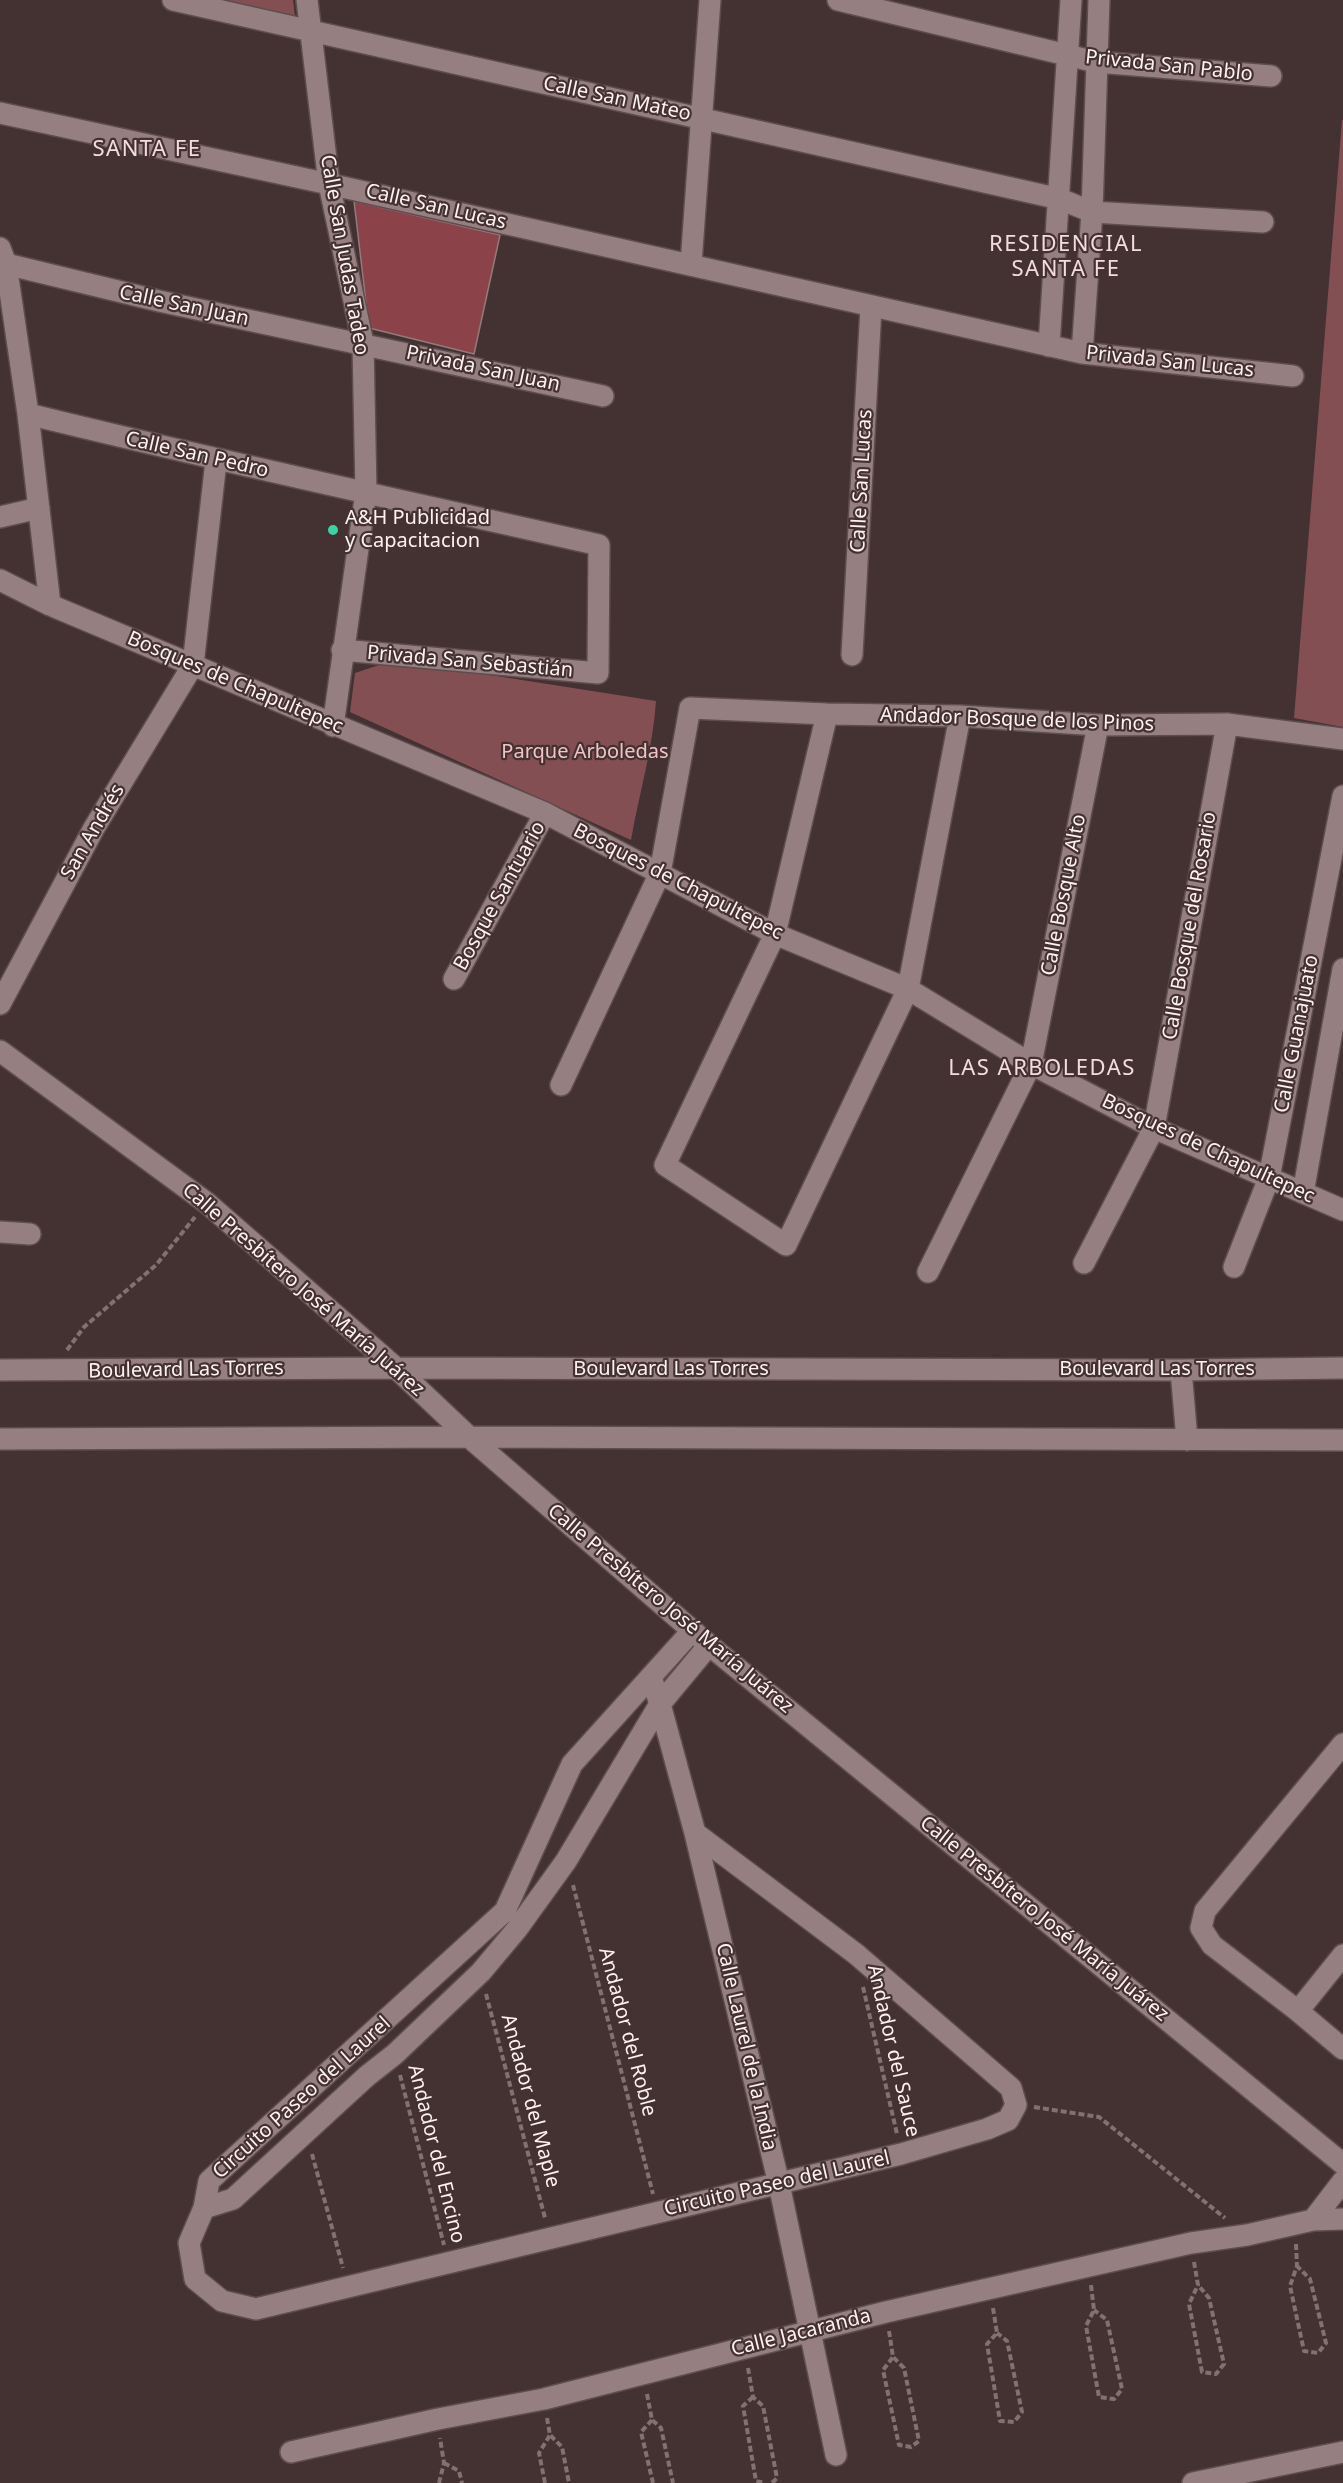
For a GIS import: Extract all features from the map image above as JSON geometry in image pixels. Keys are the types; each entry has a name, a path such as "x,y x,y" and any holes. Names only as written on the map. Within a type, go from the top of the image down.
{"street":[{"name":"Calle San Mateo","path":"173,0 1060,199 1092,212 1263,222"},
{"name":"Calle San Judas Tadeo","path":"307,0 329,184 363,343 366,492 333,726"},
{"path":"691,264 710,0"},
{"name":"Privada San Pablo","path":"838,0 1096,62 1271,76"},
{"path":"1048,346 1060,199 1066,54 1071,0"},
{"path":"1082,353 1092,212 1099,0"},
{"name":"Calle San Lucas","path":"0,113 691,264 1048,346"},
{"path":"2,259 28,414 50,605"},
{"name":"Calle San Juan","path":"2,259 159,301 363,343"},
{"name":"Calle San Lucas","path":"852,655 871,307"},
{"name":"Privada San Juan","path":"363,343 603,396"},
{"name":"Privada San Lucas","path":"1048,346 1082,353 1293,376"},
{"name":"Calle San Pedro","path":"28,414 216,461 366,492 599,545 598,673"},
{"path":"193,665 216,461"},
{"path":"0,517 39,508"},
{"name":"Bosques de Chapultepec","path":"0,580 50,605 333,726 545,813 775,934 908,989 1030,1064 1154,1128 1343,1210"},
{"name":"Privada San Sebastián","path":"342,650 598,673"},
{"name":"San Andrés","path":"0,1004 94,828 193,665"},
{"name":"Andador Bosque de los Pinos","path":"660,873 690,708 827,714 960,716 1098,725 1227,724 1343,739"},
{"path":"827,714 775,934 665,1165 786,1245 908,989 960,716"},
{"name":"Calle Bosque del Rosario","path":"1084,1263 1154,1128 1227,724"},
{"name":"Calle Bosque Alto","path":"928,1272 1030,1064 1098,725"},
{"name":"Calle Guanajuato","path":"1234,1267 1269,1178 1343,796"},
{"name":"Bosque Santuario","path":"454,978 545,813"},
{"path":"561,1085 660,873"},
{"path":"1304,1193 1343,969"},
{"name":"Calle Presbítero José María Juárez","path":"0,1051 207,1203 396,1368 448,1418 710,1645 1343,2164"},
{"path":"0,1232 30,1234"},
{"name":"Boulevard Las Torres","path":"0,1370 1343,1368"},
{"path":"1181,1370 1187,1440"},
{"path":"0,1439 470,1437 1343,1440"},
{"name":"Circuito Paseo del Laurel","path":"693,1630 572,1764 505,1911 209,2181 204,2208 189,2243 195,2279 222,2301 256,2309 901,2154 1008,2120 1016,2104"},
{"name":"Circuito Paseo del Laurel","path":"204,2208 233,2199 367,2076 395,2054 481,1972 517,1929 566,1861 660,1704 710,1645"},
{"name":"Calle Laurel de la India","path":"651,1677 695,1833 779,2184 836,2455"},
{"path":"1343,1744 1205,1911 1201,1928 1212,1945 1343,2049"},
{"path":"695,1833 855,1954 1011,2088 1016,2104"},
{"path":"505,1911 517,1929"},
{"path":"1298,2011 1343,1955"},
{"path":"348,2056 367,2076"},
{"path":"1304,2223 1343,2181"},
{"name":"Calle Jacaranda","path":"291,2452 644,2376 744,2347 886,2312 1191,2243 1247,2235 1304,2223 1343,2219"},
{"path":"1193,2483 1343,2452"}],"path":[{"path":"51,1371 84,1328 156,1265 207,1203"},
{"name":"Andador del Roble","path":"566,1861 658,2211"},
{"name":"Andador del Sauce","path":"855,1954 901,2154"},
{"name":"Andador del Maple","path":"481,1972 550,2238"},
{"name":"Andador del Encino","path":"395,2054 448,2262"},
{"path":"1016,2104 1099,2117 1247,2235"},
{"path":"307,2133 348,2286"},
{"path":"1297,2266 1310,2279 1326,2343 1318,2353 1304,2351 1290,2286 1297,2266 1304,2223"},
{"path":"1191,2243 1198,2285 1209,2298 1224,2364 1216,2374 1202,2372 1190,2304 1198,2285"},
{"path":"1089,2266 1094,2310 1086,2325 1100,2397 1114,2399 1122,2389 1107,2320 1094,2310"},
{"path":"990,2290 997,2333 1007,2341 1022,2412 1014,2422 1000,2421 987,2344 997,2333"},
{"path":"886,2312 893,2357 904,2368 920,2441 911,2448 899,2445 883,2370 893,2357"},
{"path":"744,2347 753,2397 763,2406 777,2478 772,2483"},
{"path":"644,2376 652,2420 661,2428 673,2483"},
{"path":"753,2397 743,2406 756,2481 765,2483"},
{"path":"652,2420 640,2432 652,2483"},
{"path":"545,2483 539,2453 550,2435 562,2447 569,2483"},
{"path":"439,2483 444,2463 459,2471 462,2483"}],"green space":[{"path":"215,0 293,0 295,17"},
{"path":"1343,120 1343,727 1294,718"},
{"name":"Parque Arboledas","path":"394,660 656,701 649,754 631,840 350,712 355,673"}],"building":[{"path":"354,201 500,235 474,354 369,328"}],"place":[{"name":"A&H Publicidad y Capacitacion","path":"333,530"}],"district":[{"name":"SANTA FE","path":"147,150"},
{"name":"RESIDENCIAL SANTA FE","path":"1066,258"},
{"name":"LAS ARBOLEDAS","path":"1042,1069"}]}
